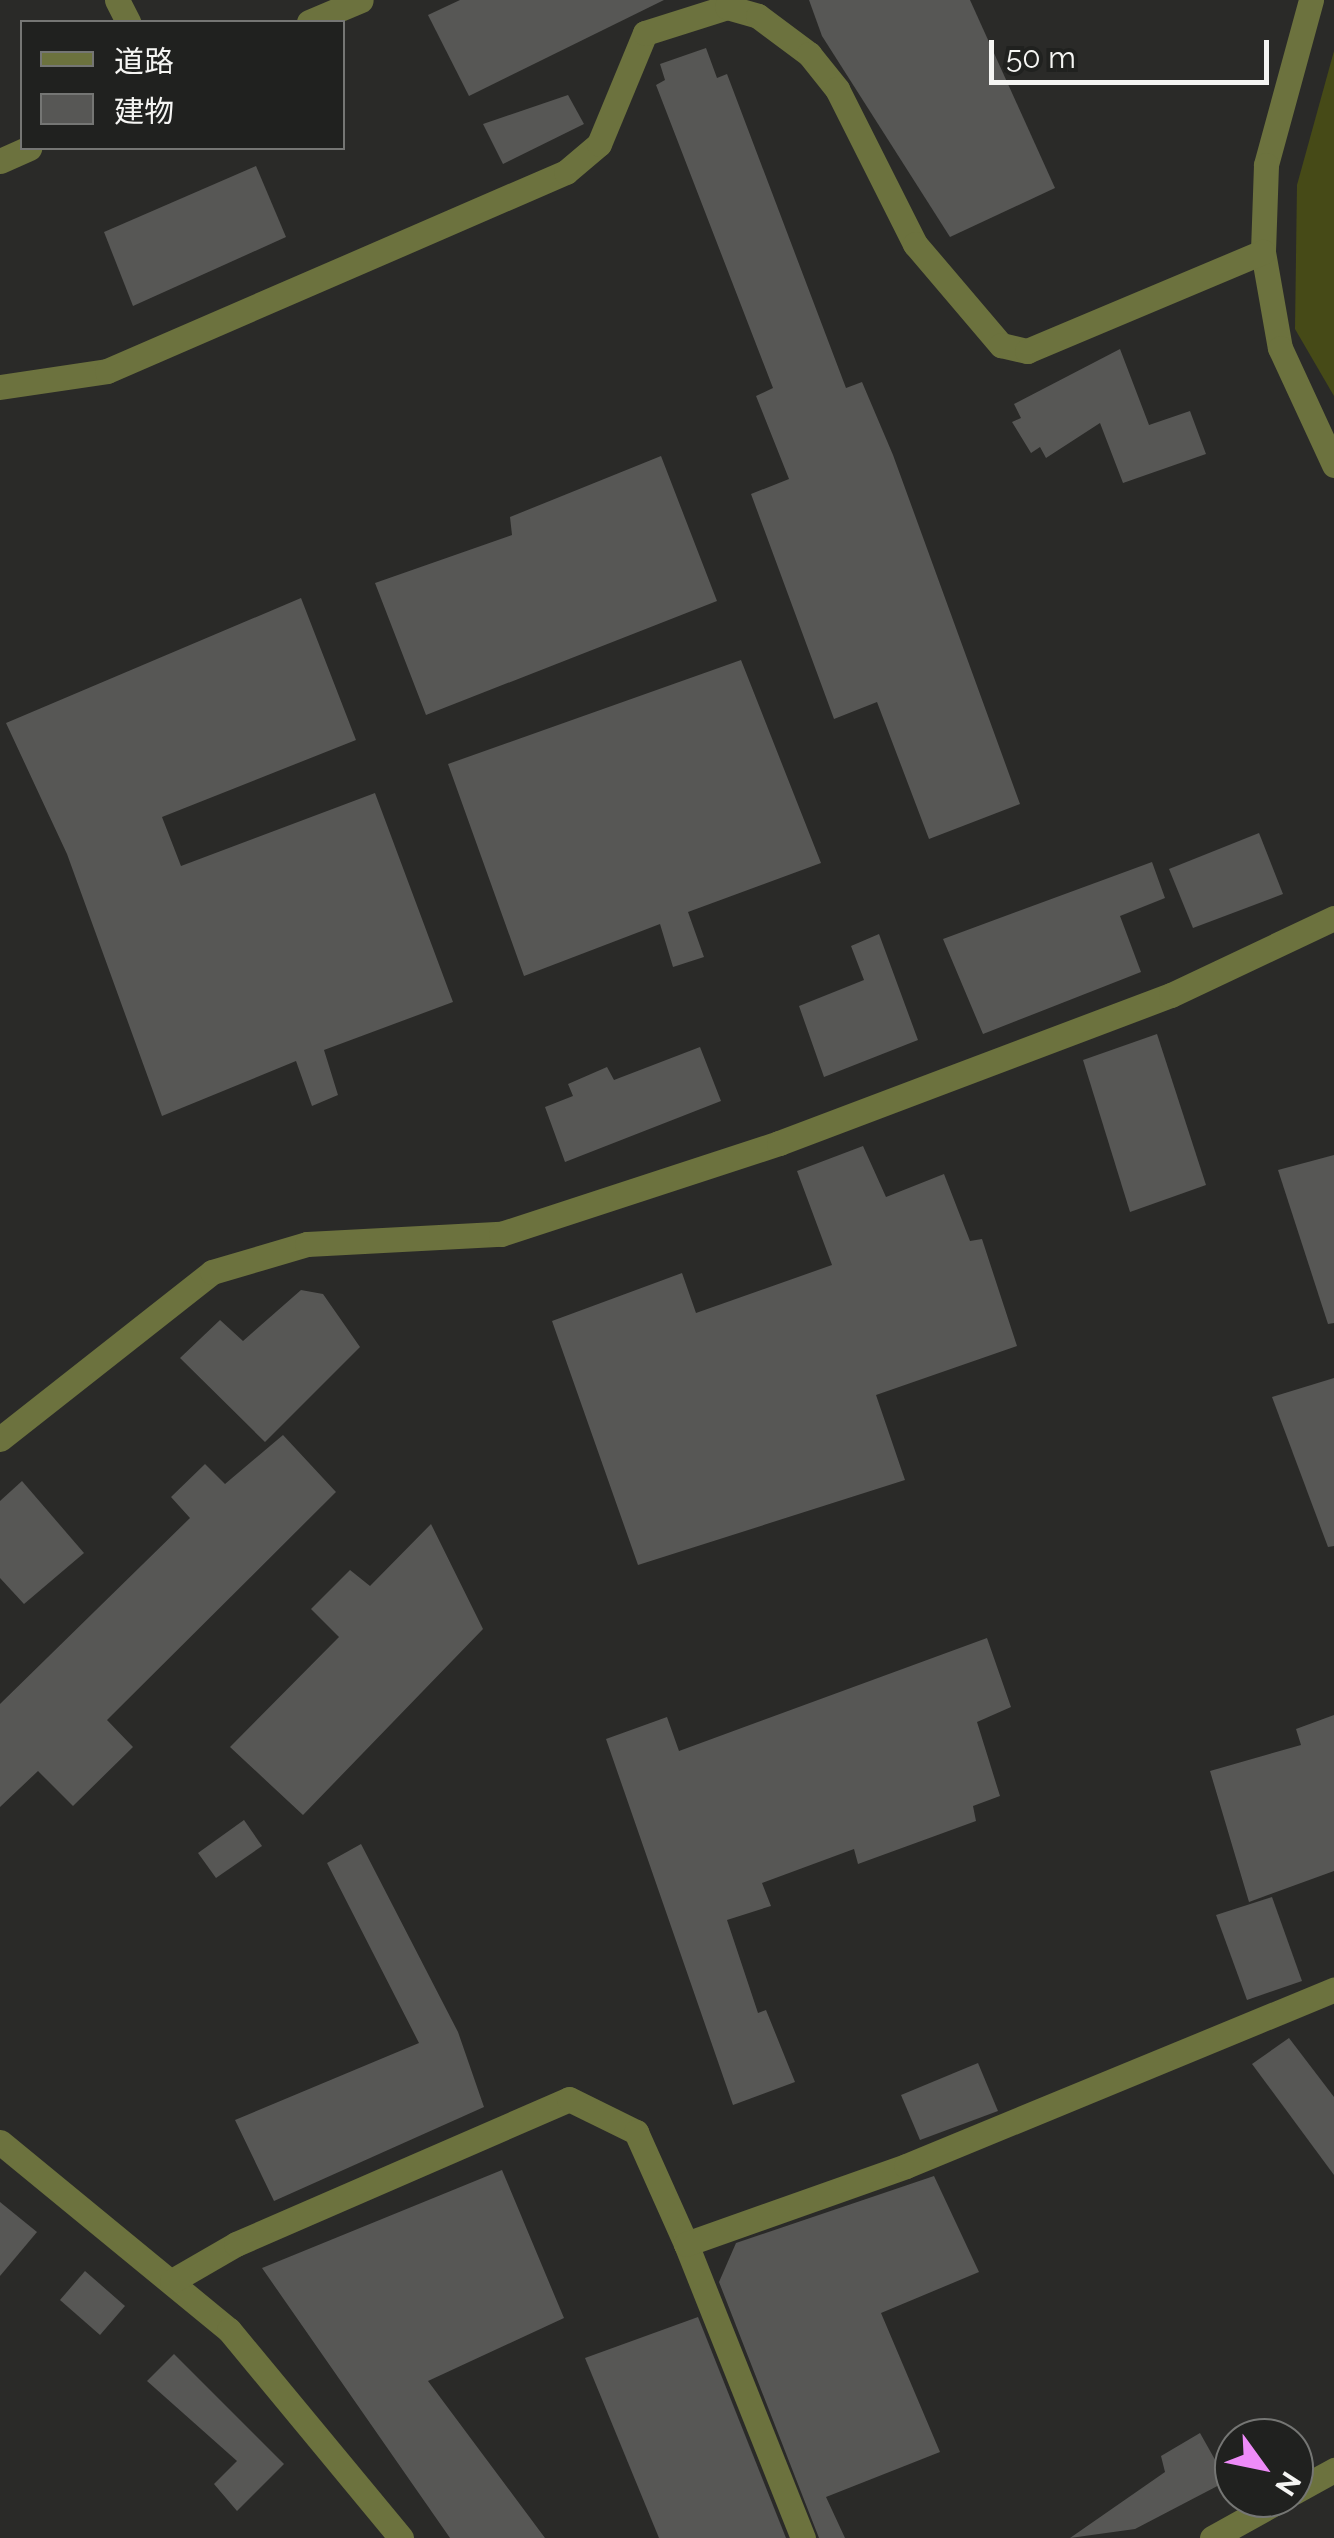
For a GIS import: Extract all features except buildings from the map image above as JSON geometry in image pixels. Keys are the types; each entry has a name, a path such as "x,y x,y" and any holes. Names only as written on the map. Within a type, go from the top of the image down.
{"street":[{"path":"314,20 361,0"},
{"path":"1312,0 1266,165 1262,252 1280,348 1334,464"},
{"path":"0,386 106,371 566,172 599,144 645,33 727,7 758,16 809,54 915,244 1002,345 1027,351 1262,252"},
{"path":"0,161 25,150"},
{"path":"0,1439 212,1272 308,1244 502,1234 778,1143 1171,995 1334,918"},
{"path":"686,2244 906,2166 1334,1990"},
{"path":"172,2281 236,2244 569,2099 636,2132 686,2244 803,2538"},
{"path":"0,2142 172,2281 306,2414 401,2538"},
{"path":"1212,2538 1248,2518"}],"green space":[{"path":"1334,51 1334,396 1295,329 1297,185"}]}
